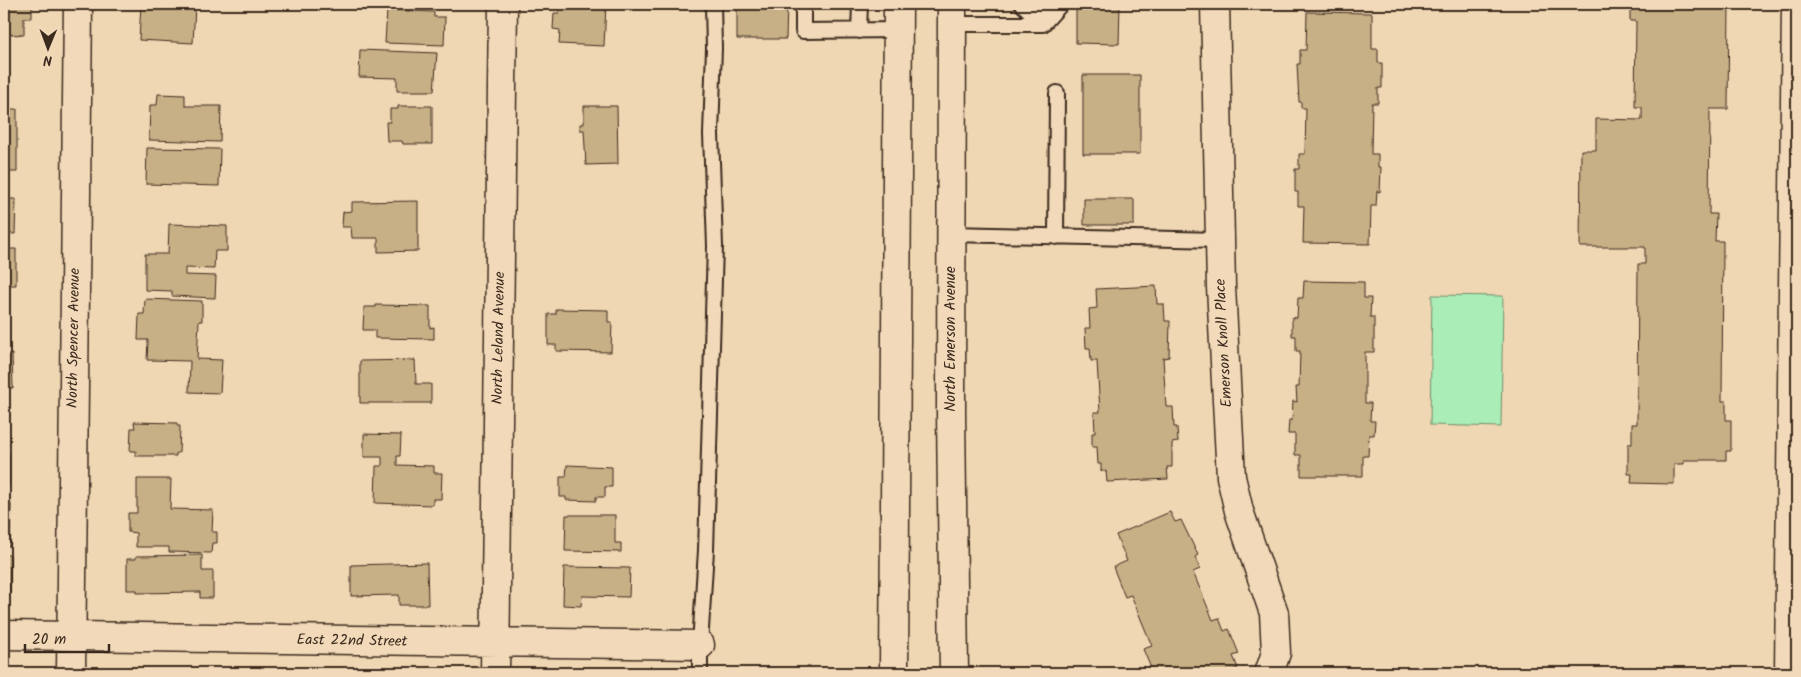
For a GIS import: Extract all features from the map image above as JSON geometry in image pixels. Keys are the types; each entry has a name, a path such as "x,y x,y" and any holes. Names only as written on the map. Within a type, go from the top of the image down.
{"street":[{"name":"North Spencer Avenue","path":"71,673 78,4"},
{"name":"North Leland Avenue","path":"496,673 502,4"},
{"path":"894,673 898,4"},
{"name":"Emerson Knoll Place","path":"1215,4 1220,240 1231,477 1239,511 1274,613 1276,653 1269,673"},
{"path":"1789,673 1796,4"},
{"name":"North Emerson Avenue","path":"952,14 951,234 954,673"},
{"name":"East 22nd Street","path":"4,636 496,644 700,645"}],"lane":[{"path":"700,673 706,550 715,246 711,134 714,48 712,4"},
{"path":"803,4 803,31 898,30"},
{"path":"859,31 860,4"},
{"path":"1022,4 1043,24"},
{"path":"1043,4 1043,24"},
{"path":"1043,24 1061,4"},
{"path":"952,14 1043,24"},
{"path":"1056,237 1057,94"},
{"path":"951,234 1220,240"}],"green space":[{"path":"1432,295 1503,296 1501,427 1430,425"}],"building":[{"path":"4,4 32,4 32,18 24,18 24,35 4,34"},
{"path":"141,4 195,6 193,43 139,40"},
{"path":"559,4 606,4 604,46 559,44 560,30 553,29 554,13 559,13"},
{"path":"737,4 787,4 786,39 737,39"},
{"path":"1076,4 1120,4 1119,44 1076,43"},
{"path":"1630,4 1729,4 1728,109 1710,109 1709,214 1716,214 1715,241 1723,241 1722,401 1726,401 1726,420 1731,420 1731,451 1726,451 1726,460 1684,460 1684,464 1674,464 1674,484 1631,483 1632,474 1628,474 1628,444 1632,444 1632,424 1637,424 1638,264 1645,264 1645,247 1580,247 1581,150 1596,150 1596,119 1642,120 1642,107 1635,107 1636,21 1630,21"},
{"path":"387,10 434,12 434,17 445,17 444,45 385,43"},
{"path":"1307,12 1372,13 1372,49 1378,49 1378,63 1382,63 1382,88 1378,88 1378,103 1372,103 1371,154 1378,154 1378,167 1381,167 1380,192 1377,191 1376,206 1371,206 1370,244 1303,243 1304,206 1298,206 1298,192 1295,192 1295,169 1299,169 1299,154 1305,154 1306,108 1301,108 1301,102 1299,102 1297,64 1300,64 1300,50 1306,50"},
{"path":"360,50 437,53 434,91 397,91 397,78 359,77"},
{"path":"1083,75 1140,75 1140,154 1083,154"},
{"path":"158,94 185,95 185,106 221,106 220,142 149,140 150,105 157,105"},
{"path":"398,106 432,106 432,144 403,144 402,141 387,141 386,122 390,122 390,109 398,109"},
{"path":"584,106 617,106 618,164 586,165 584,130 580,130 580,124 584,124"},
{"path":"4,109 17,109 17,172 4,172"},
{"path":"147,148 220,149 219,186 146,184"},
{"path":"4,199 16,199 15,234 4,233"},
{"path":"1084,199 1134,199 1134,225 1084,225"},
{"path":"418,201 418,251 378,252 378,238 352,238 351,227 342,227 343,212 352,211 352,202"},
{"path":"169,224 227,226 227,251 215,251 214,269 185,268 185,275 216,276 215,298 172,296 172,291 145,290 145,254 168,254"},
{"path":"4,249 16,249 16,285 4,285"},
{"path":"1304,281 1364,282 1364,298 1371,298 1370,317 1374,317 1374,352 1365,352 1365,403 1371,403 1370,421 1375,421 1374,435 1369,435 1368,456 1363,456 1363,476 1301,476 1301,455 1295,455 1295,434 1288,434 1289,420 1292,420 1293,401 1297,402 1296,387 1299,387 1300,351 1296,351 1296,336 1292,336 1292,317 1297,318 1298,298 1303,298"},
{"path":"1156,286 1157,304 1164,304 1165,321 1170,321 1169,357 1163,358 1166,407 1173,407 1174,427 1177,427 1178,442 1172,443 1172,467 1167,467 1168,479 1107,482 1106,471 1101,471 1101,464 1098,464 1097,447 1092,447 1092,433 1095,433 1094,412 1100,412 1097,361 1091,361 1090,348 1086,348 1085,328 1090,328 1089,309 1097,308 1096,289"},
{"path":"145,299 202,301 202,321 199,321 197,359 222,360 220,393 189,392 190,361 147,360 148,340 138,340 139,314 144,314"},
{"path":"376,305 430,306 430,328 434,327 434,339 375,338 375,330 363,330 364,307 376,307"},
{"path":"556,309 608,310 608,322 612,322 611,352 556,351 556,345 548,345 548,314 556,314"},
{"path":"4,354 12,354 13,388 4,387"},
{"path":"415,360 416,384 431,384 431,403 360,403 360,361"},
{"path":"4,402 8,402 8,436 4,436"},
{"path":"134,422 177,423 177,426 180,426 179,453 176,453 176,456 136,456 136,451 130,451 131,428 135,428"},
{"path":"364,434 401,435 400,456 397,456 397,465 434,466 434,473 442,473 441,499 433,499 433,505 375,503 376,466 382,466 382,457 364,457"},
{"path":"4,453 9,453 9,487 4,487"},
{"path":"567,465 612,467 612,487 605,487 605,497 596,497 596,501 566,500 566,497 560,497 560,477 566,477"},
{"path":"137,479 171,479 170,509 213,510 212,532 217,532 217,543 212,543 211,553 169,552 169,547 136,547 136,533 128,532 128,513 137,513"},
{"path":"4,504 11,504 10,546 4,546"},
{"path":"1170,512 1175,522 1181,520 1198,555 1195,557 1200,569 1193,572 1213,620 1219,618 1224,631 1229,629 1239,654 1233,656 1238,668 1231,671 1232,673 1153,673 1143,649 1152,646 1131,595 1125,597 1113,567 1127,561 1116,535"},
{"path":"566,515 615,515 615,543 621,543 621,552 565,551"},
{"path":"4,555 10,555 10,594 4,594"},
{"path":"202,555 202,571 213,571 213,598 200,598 200,592 137,593 137,590 127,590 127,559 136,559 136,556"},
{"path":"427,563 428,605 399,605 399,595 351,596 351,565"},
{"path":"564,567 630,568 629,597 582,596 581,606 563,605"}]}
